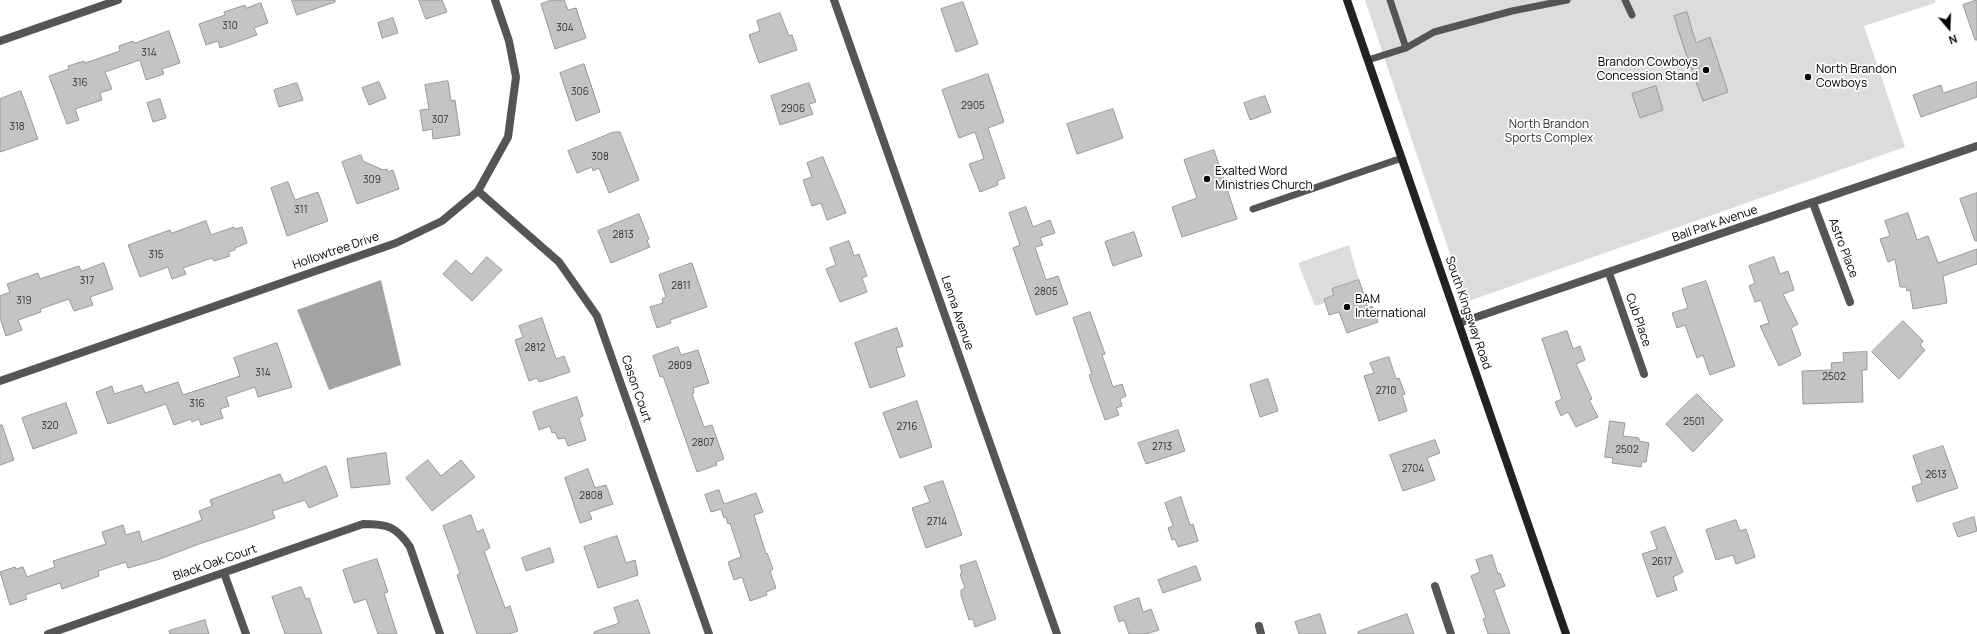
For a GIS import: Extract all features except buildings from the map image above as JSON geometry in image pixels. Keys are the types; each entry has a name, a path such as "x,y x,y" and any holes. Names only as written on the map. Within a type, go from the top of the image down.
{"street":[{"path":"0,41 118,0"},
{"name":"Hollowtree Drive","path":"0,381 396,243 442,221 478,191 508,137 516,77 509,41 495,0"},
{"name":"Lenna Avenue","path":"834,0 1057,634"},
{"name":"South Kingsway Road","path":"1348,0 1566,634"},
{"name":"Ball Park Avenue","path":"1460,323 1977,146"},
{"name":"Cason Court","path":"478,191 559,262 598,316 709,634"},
{"name":"Astro Place","path":"1813,202 1850,302"},
{"name":"Cub Place","path":"1609,273 1644,374"},
{"name":"Black Oak Court","path":"52,633 363,524 390,526 402,535 410,547 440,634"},
{"path":"224,573 246,634"},
{"path":"1435,586 1451,634"}],"lane":[{"path":"1390,0 1406,48"},
{"path":"1368,60 1406,48 1434,32 1512,11 1567,0"},
{"path":"1625,0 1632,15"},
{"path":"1253,209 1402,158"}],"green space":[{"name":"North Brandon Sports Complex","path":"1365,0 1935,0 1935,3 1864,26 1905,147 1466,302"},
{"path":"1349,245 1359,280 1332,289 1334,295 1324,298 1325,303 1315,306 1298,263"}],"shaded area":[{"path":"381,280 401,365 329,390 297,310"}],"place":[{"name":"Brandon Cowboys Concession Stand","path":"1706,70"},
{"name":"North Brandon Cowboys","path":"1808,77"},
{"name":"Exalted Word Ministries Church","path":"1207,179"},
{"name":"BAM International","path":"1347,307"}]}
